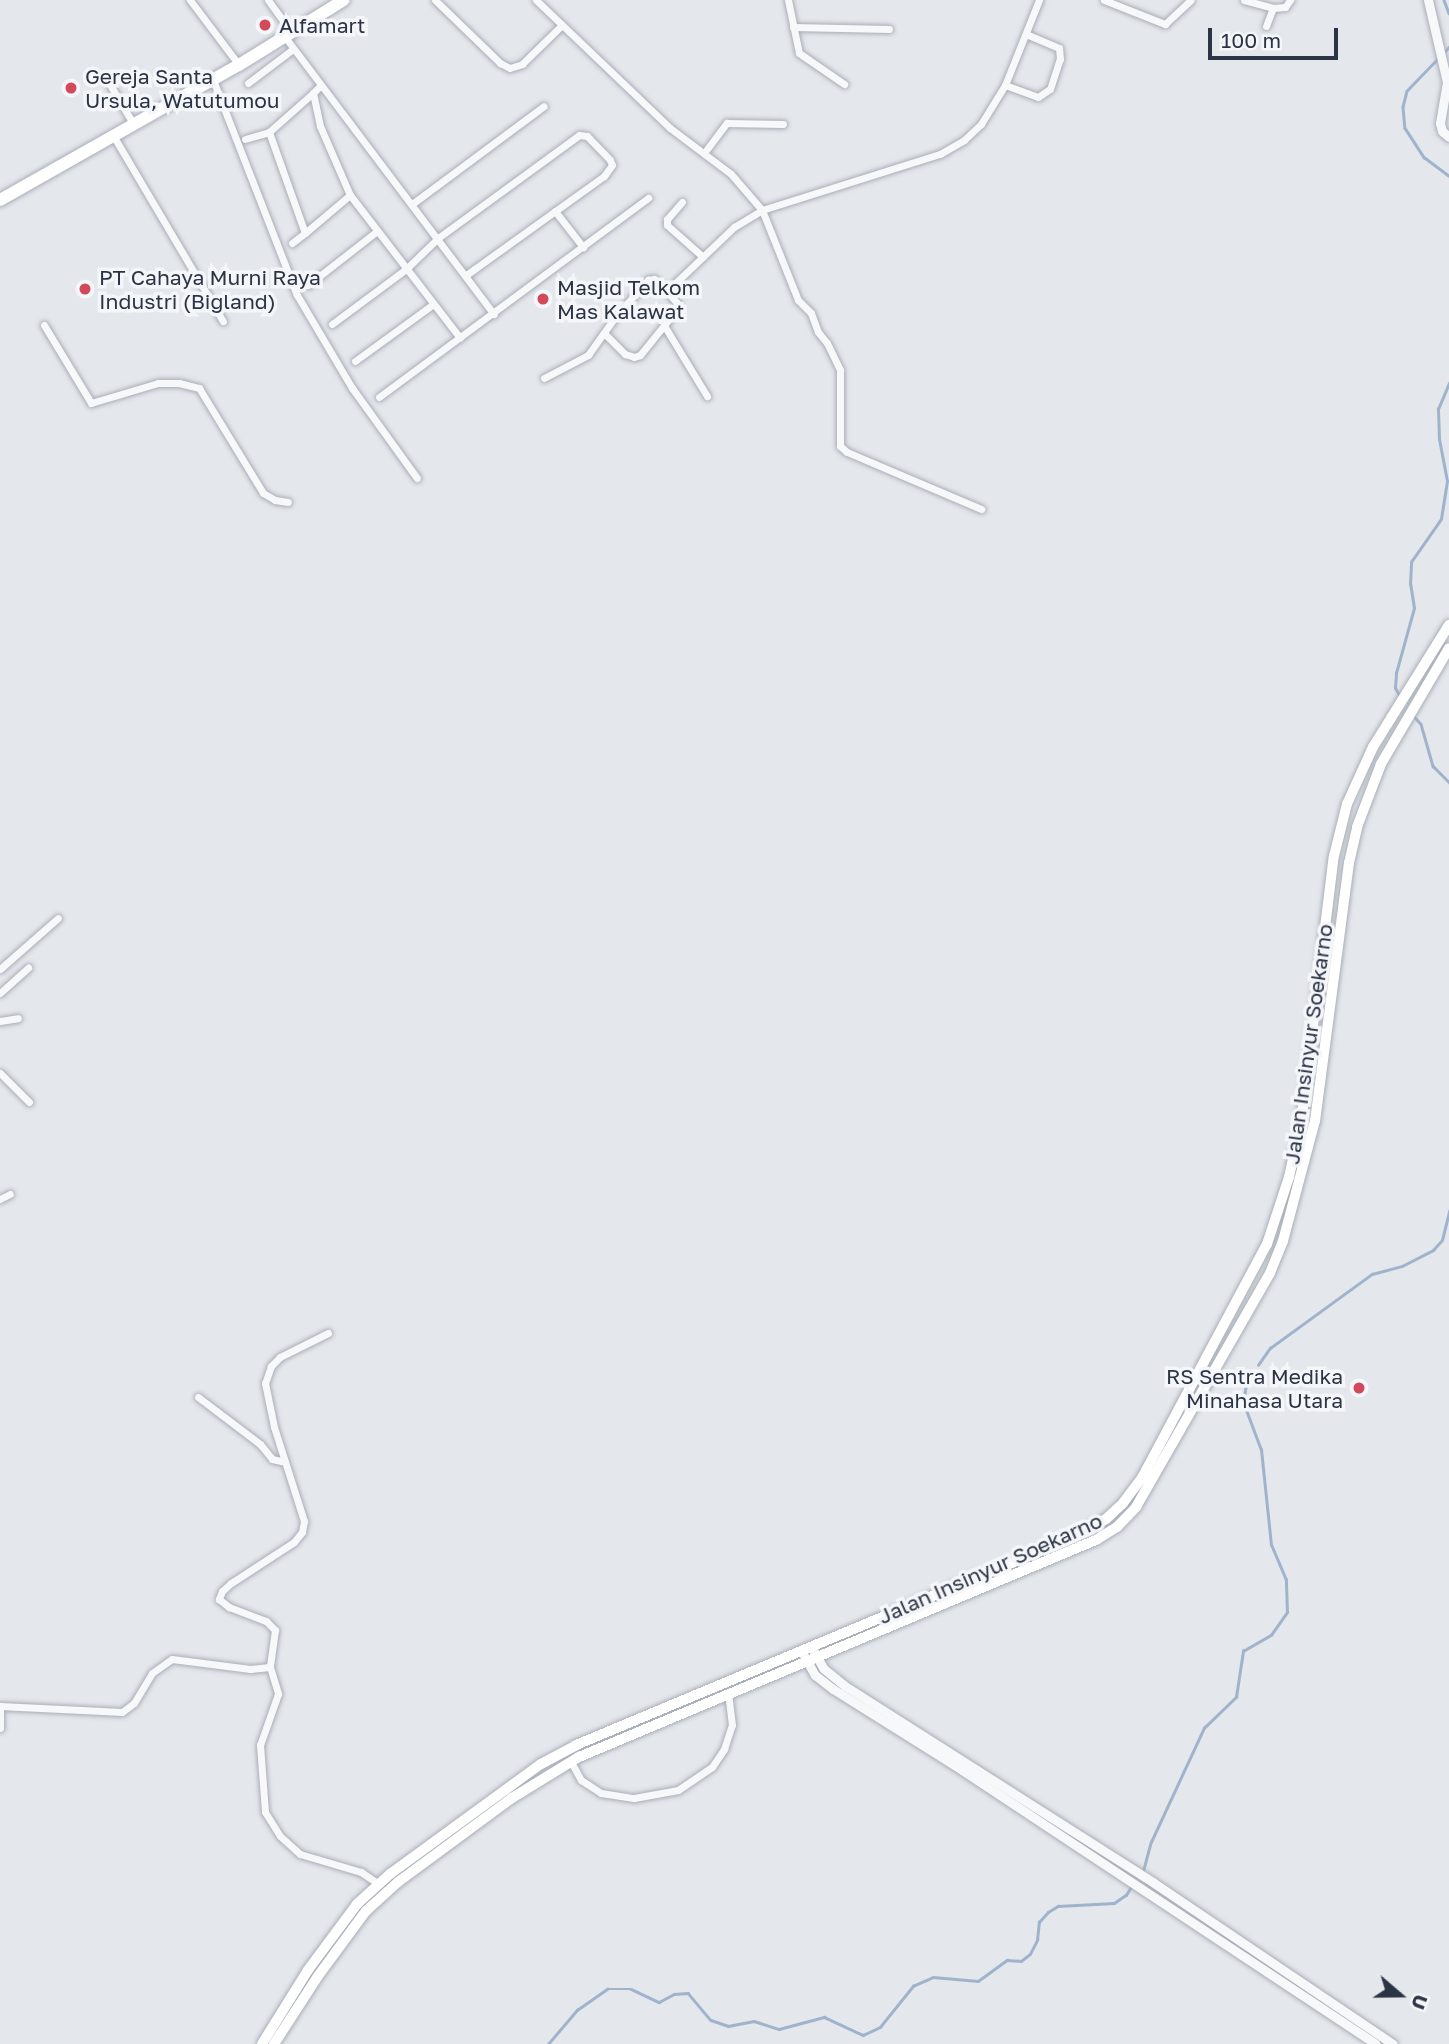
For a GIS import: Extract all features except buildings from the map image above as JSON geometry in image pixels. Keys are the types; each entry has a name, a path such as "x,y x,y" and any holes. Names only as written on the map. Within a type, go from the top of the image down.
{"highway":[{"path":"0,200 135,126 344,0"}],"main road":[{"name":"Jalan Insinyur Soekarno","path":"269,2042 308,1970 347,1916 379,1884 504,1790 576,1745 1069,1539 1106,1519 1123,1503 1143,1476 1267,1244 1295,1154 1334,856 1340,828 1362,767 1449,625"},
{"name":"Jalan Insinyur Soekarno","path":"269,2042 366,1911 398,1882 512,1798 571,1762 1066,1552 1117,1527 1136,1507 1270,1273 1283,1241 1308,1157 1315,1121 1349,863 1357,827 1368,791 1405,721 1449,648"},
{"path":"1408,689 1421,696"},
{"path":"1238,1301 1250,1308"}],"street":[{"path":"190,0 239,65"},
{"path":"268,0 293,49 494,314"},
{"path":"435,0 510,68 522,64 561,26"},
{"path":"536,0 670,128 731,174 762,210 798,300 811,313 818,332 827,343 840,370 840,446 847,452 981,509"},
{"path":"788,0 799,53 844,84"},
{"path":"667,291 734,227 762,210 940,154 974,132 1006,85 1039,0"},
{"path":"1104,0 1165,24 1191,0"},
{"path":"1244,0 1273,8 1285,7 1290,0"},
{"path":"1428,0 1447,82 1440,123 1442,131 1449,137"},
{"path":"1266,26 1273,8"},
{"path":"793,27 890,29"},
{"path":"1006,85 1038,97 1050,89 1060,59 1059,48 1055,43 1026,34"},
{"path":"248,83 293,49"},
{"path":"213,80 297,295 338,366 417,478"},
{"path":"109,83 135,126"},
{"path":"246,139 268,132 320,86"},
{"path":"313,93 324,139 350,195 460,338"},
{"path":"412,204 544,106"},
{"path":"704,153 727,123 783,124"},
{"path":"268,132 305,233"},
{"path":"332,324 406,269 438,239 579,135 584,135 612,165 604,176 466,275"},
{"path":"114,137 223,321"},
{"path":"292,243 350,195"},
{"path":"379,397 648,198"},
{"path":"682,202 667,219 667,225 703,257"},
{"path":"555,211 583,247"},
{"path":"308,285 377,231"},
{"path":"544,378 585,357 604,333 648,281 654,279 678,305 665,327 638,357 625,354 604,333"},
{"path":"355,361 432,304"},
{"path":"44,325 91,403 158,383 179,383 199,388 263,494 288,502"},
{"path":"665,327 707,396"},
{"path":"0,969 58,918"},
{"path":"0,993 28,968"},
{"path":"0,1021 18,1018"},
{"path":"0,1073 29,1102"},
{"path":"0,1199 10,1194"},
{"path":"328,1333 280,1357 267,1375 265,1390 304,1521 302,1532 294,1542 232,1583 219,1597 220,1602 271,1624 275,1638 270,1667 278,1694 261,1745 265,1812 280,1836 300,1854 361,1872 379,1884"},
{"path":"198,1397 260,1444 272,1459 285,1462"},
{"path":"806,1648 815,1675 833,1689 1376,2044"},
{"path":"0,1728 0,1708 122,1712 134,1703 152,1673 172,1659 250,1669 270,1667"},
{"path":"810,1659 845,1686 1133,1869 1393,2044"},
{"path":"571,1762 581,1780 601,1793 634,1798 678,1790 712,1767 724,1749 732,1725 728,1694"},
{"path":"1127,1879 1133,1869"},
{"path":"1244,1960 1252,1950"}],"waterway":[{"path":"1444,0 1449,13"},
{"path":"1444,52 1449,47"},
{"path":"1440,57 1407,91 1403,107 1405,128 1424,157 1449,176"},
{"path":"1400,697 1395,688 1396,673 1414,608 1410,584 1411,562 1441,519 1447,481 1439,439 1438,409 1449,383"},
{"path":"1412,714 1421,724 1433,766 1449,782"},
{"path":"1258,1365 1270,1348 1372,1274 1402,1266 1433,1250 1442,1240 1449,1211"},
{"path":"1143,1871 1151,1842 1204,1728 1236,1697 1243,1651 1271,1635 1287,1612 1286,1580 1271,1545 1261,1450 1243,1402 1246,1385"},
{"path":"548,2044 577,2010 607,1989 631,1989 659,2002 674,1994 688,1993 711,2020 728,2026 754,2021 779,2029 824,2017 863,2035 880,2027 913,1986 933,1977 978,1981 1007,1960 1021,1961 1030,1954 1037,1940 1039,1922 1048,1912 1058,1906 1114,1903 1126,1895 1131,1887"}],"place":[{"name":"Alfamart","path":"265,25"},
{"name":"Gereja Santa Ursula, Watutumou","path":"71,88"},
{"name":"PT Cahaya Murni Raya Industri (Bigland)","path":"85,289"},
{"name":"Masjid Telkom Mas Kalawat","path":"543,299"},
{"name":"RS Sentra Medika Minahasa Utara","path":"1359,1388"}]}
